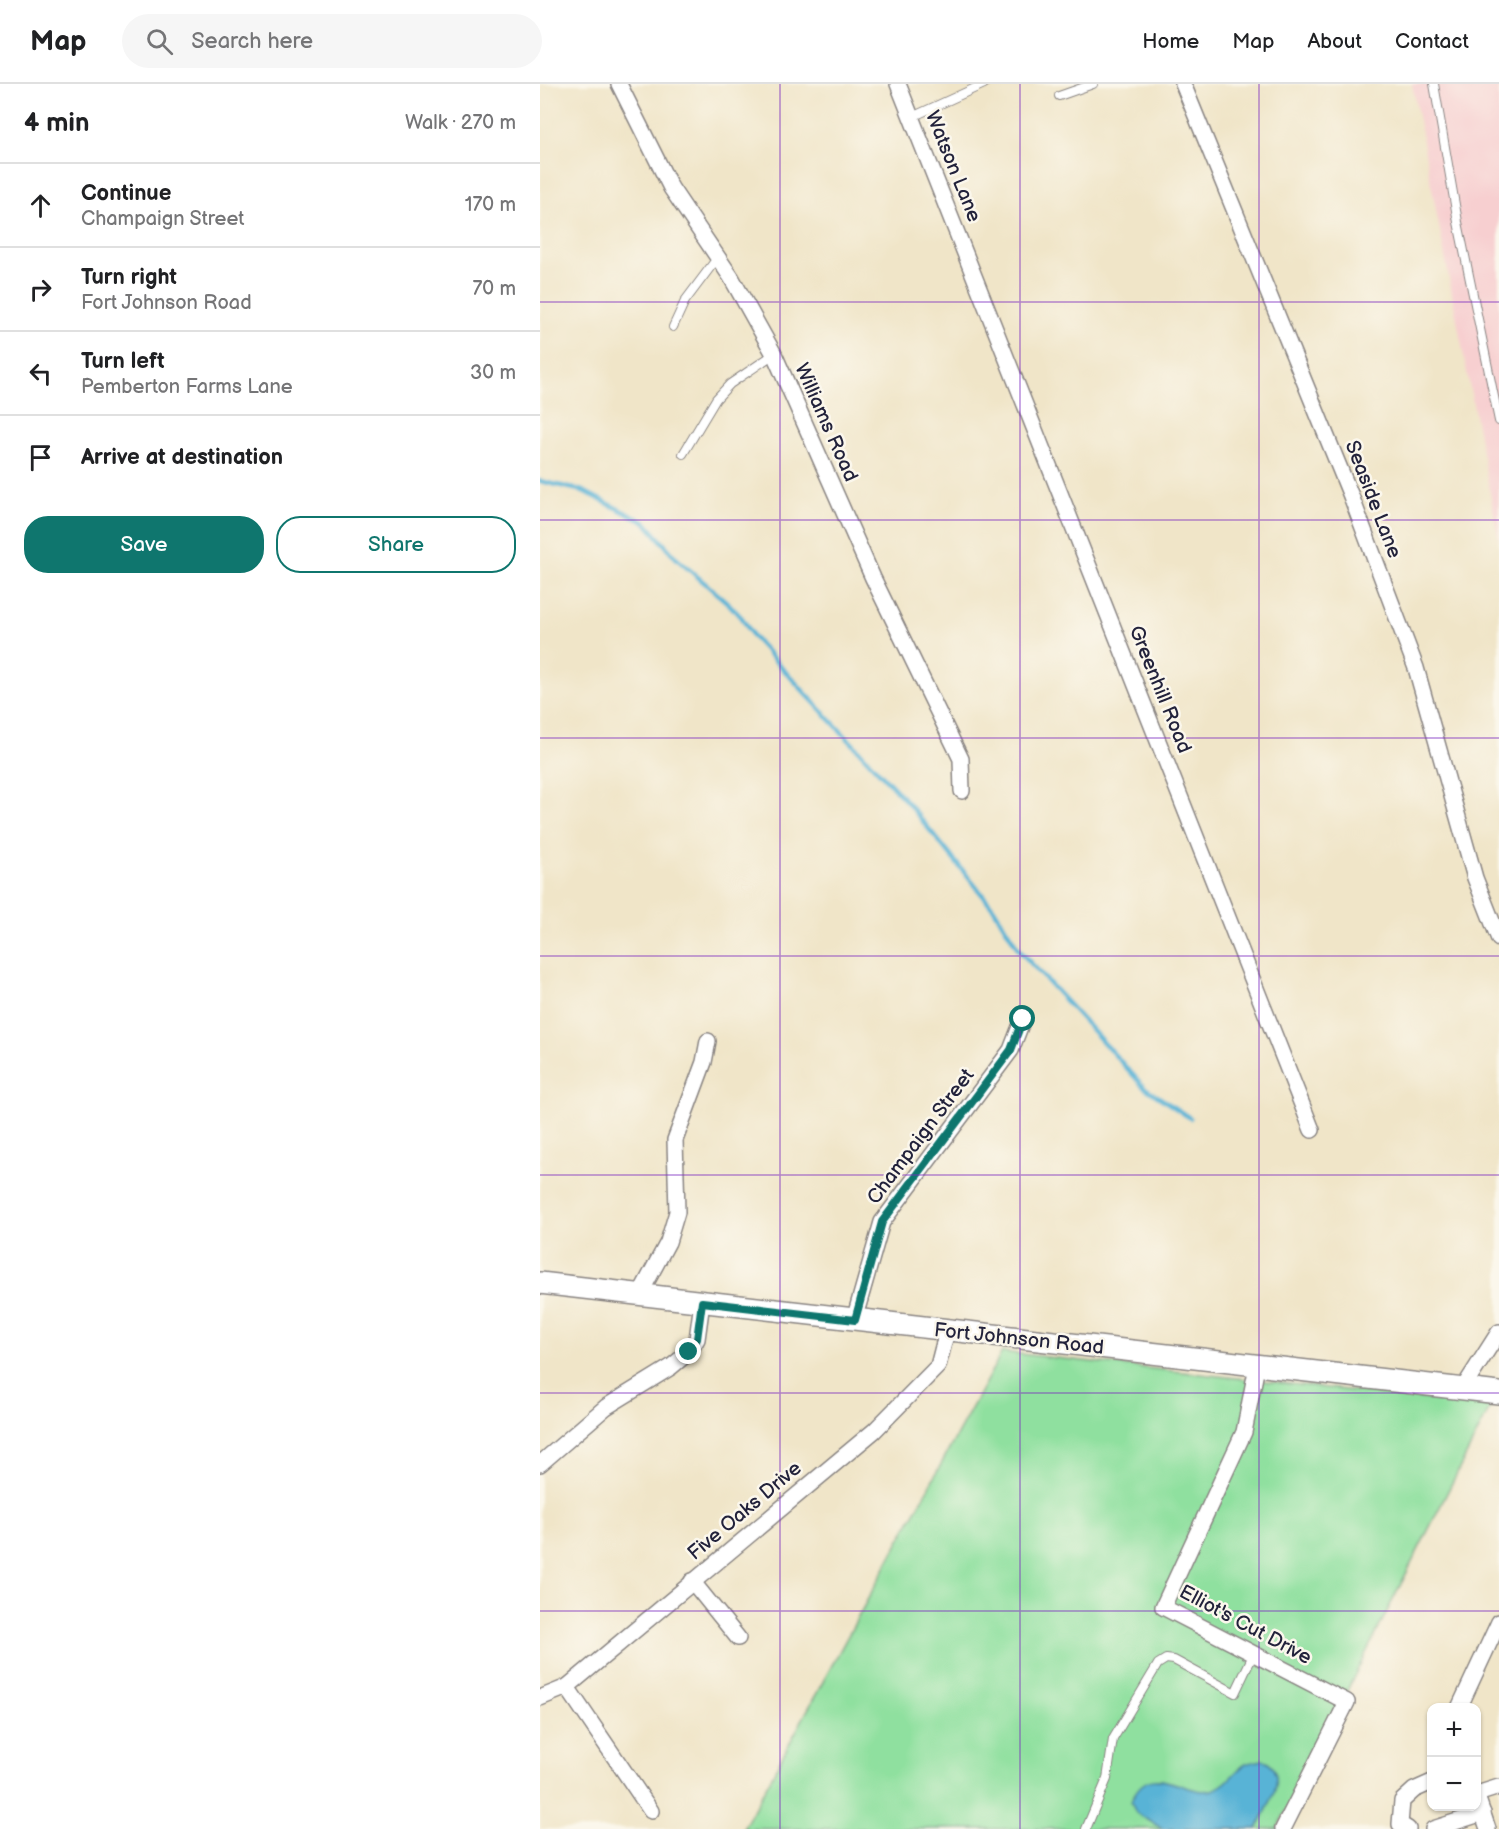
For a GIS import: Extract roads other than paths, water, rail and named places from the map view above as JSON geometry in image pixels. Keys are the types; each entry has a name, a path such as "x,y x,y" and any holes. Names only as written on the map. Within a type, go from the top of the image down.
{"main road":[{"name":"Fort Johnson Road","path":"540,1283 1499,1393"}],"street":[{"name":"Williams Road","path":"619,84 670,188 718,257 774,354 873,578 960,759 962,791"},
{"name":"Watson Lane","path":"898,84 971,264"},
{"name":"Seaside Lane","path":"1183,84 1351,496 1416,668 1475,878 1499,939"},
{"name":"Greenhill Road","path":"971,264 1312,1130"},
{"name":"Champaign Street","path":"855,1320 882,1222 1011,1050 1023,1019"},
{"path":"640,1294 668,1242 678,1212 675,1140 705,1062 708,1041"},
{"path":"540,1464 606,1407 689,1352 697,1339 702,1302"},
{"name":"Five Oaks Drive","path":"540,1698 567,1686 874,1431 938,1366 947,1331"},
{"path":"1462,1390 1499,1332"},
{"name":"Elliot's Cut Drive","path":"1257,1366 1244,1432 1163,1607 1347,1702 1283,1829"},
{"path":"692,1581 738,1638"},
{"path":"1461,1703 1499,1622"},
{"path":"567,1686 651,1811"},
{"path":"1408,1829 1400,1824 1401,1801 1414,1790 1427,1784"},
{"path":"1481,1793 1499,1786"},
{"path":"1481,1807 1488,1829"},
{"path":"1433,1829 1483,1813"}],"lane":[{"path":"912,117 984,84"},
{"path":"1059,96 1093,84"},
{"path":"1434,84 1458,222 1499,421"},
{"path":"673,327 685,301 718,257"},
{"path":"683,454 716,399 730,384 774,354"},
{"path":"1086,1829 1107,1779 1113,1739 1158,1664 1166,1659 1174,1660 1235,1693 1254,1653"}],"water":[{"path":"1264,1760 1276,1774 1276,1783 1271,1802 1257,1829 1163,1829 1136,1813 1131,1802 1138,1789 1147,1782 1168,1781 1201,1791 1212,1790 1222,1785 1246,1764"}],"waterway":[{"path":"540,481 583,491 646,523 677,559 729,604 742,618 754,638 907,802 994,909 1019,950 1144,1087 1190,1118"}]}
